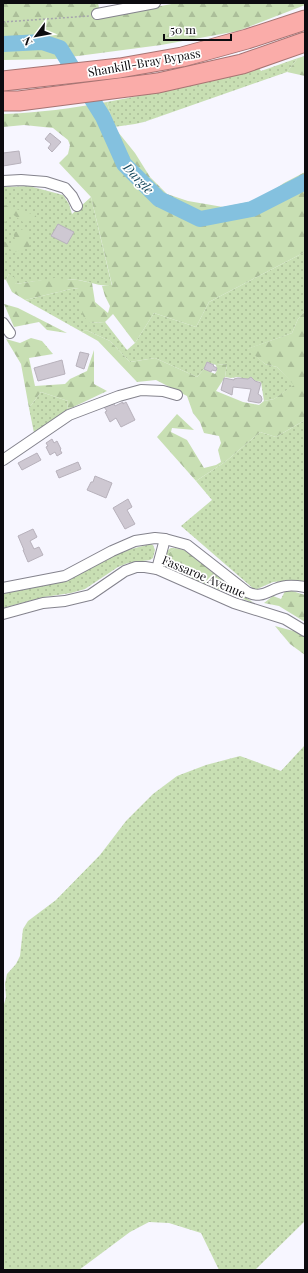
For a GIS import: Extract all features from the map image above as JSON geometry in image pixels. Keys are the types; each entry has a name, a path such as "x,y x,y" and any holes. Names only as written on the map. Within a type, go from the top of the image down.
{"highway":[{"name":"Shankill-Bray Bypass","path":"3,81 91,72 182,57 247,39 305,20"},
{"name":"Shankill-Bray Bypass","path":"3,102 158,83 242,64 305,42"},
{"path":"3,73 22,72 38,78"}],"street":[{"path":"97,14 155,3"},
{"path":"3,181 21,180 46,182 65,188 72,196 77,206"},
{"path":"3,324 10,333"},
{"path":"3,460 69,415 119,396 141,390 162,391 177,395"},
{"path":"3,588 65,576 112,551 135,541 155,538 187,545 247,592 254,595 259,595 274,588 287,585 305,587"},
{"path":"157,569 165,539"},
{"name":"Fassaroe Avenue","path":"3,614 43,603 65,601 90,595 125,571 136,567 145,567 157,569 234,603 285,619 305,631"}],"path":[{"path":"3,22 82,17 97,14"}],"green space":[{"path":"3,3 98,3 101,17 177,3 305,3 305,5 238,31 161,45 55,59 3,60"},
{"path":"305,56 305,76 287,72 298,58"},
{"path":"298,58 287,72 144,122 114,127 107,102 190,86 259,68 261,71"},
{"path":"107,102 114,127 135,153 150,177 167,194 188,201 223,207 259,200 284,183 305,172 305,252 209,302 196,327 154,313 135,343 113,314 105,322 90,323 83,316 78,292 79,288 25,300 12,292 6,280 9,274 14,276 16,284 55,278 92,283 95,302 108,313 110,306 102,286 112,285 91,197 59,163 68,154 70,145 68,140 53,128 24,125 3,127 3,114 55,110"},
{"path":"29,186 63,195 69,204 72,214 91,197 112,286 99,285 78,280 62,279 16,284 9,274 6,280 3,279 3,187"},
{"path":"3,205 35,215 40,222 31,218 23,222 11,213 5,223 3,221"},
{"path":"26,228 30,247 15,252 6,247 3,250 3,235 5,242 17,245 13,233"},
{"path":"305,252 305,311 298,319 292,333 248,349 265,364 277,367 295,385 274,399 264,401 261,382 238,377 225,377 227,364 216,365 207,362 204,369 197,377 155,358 130,362 110,341 86,330 82,332 25,300 79,288 90,323 105,322 127,350 135,343 154,313 196,327 209,302"},
{"path":"4,304 18,308 67,333 47,330 39,322 14,327"},
{"path":"305,311 305,420 276,437 260,432 225,462 196,481 157,437 177,414 194,430 172,428 171,432 187,440 204,468 221,462 218,450 221,443 219,436 204,433 200,422 193,413 187,396 156,380 137,382 98,341 82,332 86,330 110,341 130,362 155,358 197,377 204,369 215,374 217,370 216,365 227,364 225,377 216,391 243,402 259,405 264,401 274,399 294,385 277,367 265,364 247,349 292,333 298,319"},
{"path":"31,338 42,341 53,354 29,358 35,386 65,384 70,379 87,371 94,350 94,384 107,391 67,410 68,401 41,392 29,408 21,364 6,339 20,343"},
{"path":"41,392 68,401 67,410 34,433 29,408"},
{"path":"305,420 305,583 285,581 273,582 255,590 181,526 212,500 196,481 225,462 260,432 276,437"},
{"path":"151,544 155,550 153,558 150,560 128,563 118,567 85,589 71,593 44,597 3,608 3,594 28,588 131,549"},
{"path":"171,548 175,548 169,553 181,573 228,585 254,603 167,569 163,561 166,552"},
{"path":"175,548 187,551 228,585 195,578 179,571 167,561 169,553"},
{"path":"286,589 305,595 305,622 279,606 264,603 273,596 281,599"},
{"path":"275,626 297,632 305,637 305,655 290,644"},
{"path":"305,745 305,1221 255,1270 219,1270 201,1233 169,1223 149,1222 130,1232 79,1270 3,1270 3,1008 6,997 5,984 7,974 16,964 20,956 23,929 28,921 56,900 100,855 126,821 153,794 177,776 206,765 240,756 281,771"}],"building":[{"path":"50,133 61,142 52,152 48,148 51,144 45,139"},
{"path":"19,151 21,163 3,166 3,153"},
{"path":"58,224 74,232 67,244 51,236"},
{"path":"80,352 89,354 84,369 76,366"},
{"path":"62,360 65,374 38,381 34,368"},
{"path":"207,362 217,368 216,371 212,370 211,372 204,369"},
{"path":"251,377 255,381 261,383 258,394 262,399 259,403 248,401 251,389 233,387 232,395 221,390 224,378 234,380 238,378 248,379"},
{"path":"113,402 115,406 126,402 135,420 121,427 116,418 110,422 105,412 107,411 104,407"},
{"path":"52,439 54,443 57,441 61,449 60,450 62,453 57,456 55,452 50,455 46,447 48,446 46,443"},
{"path":"37,453 41,460 22,470 18,463"},
{"path":"78,462 81,469 59,478 56,471"},
{"path":"95,476 112,483 106,498 87,490 91,482 93,482"},
{"path":"128,499 132,507 127,510 135,524 125,529 113,508"},
{"path":"33,529 37,537 30,541 34,549 39,547 43,555 28,562 18,536"}],"waterway":[{"name":"Dargle","path":"3,44 42,42 60,48 103,117 124,164 159,199 200,219 252,209 305,182"}]}
